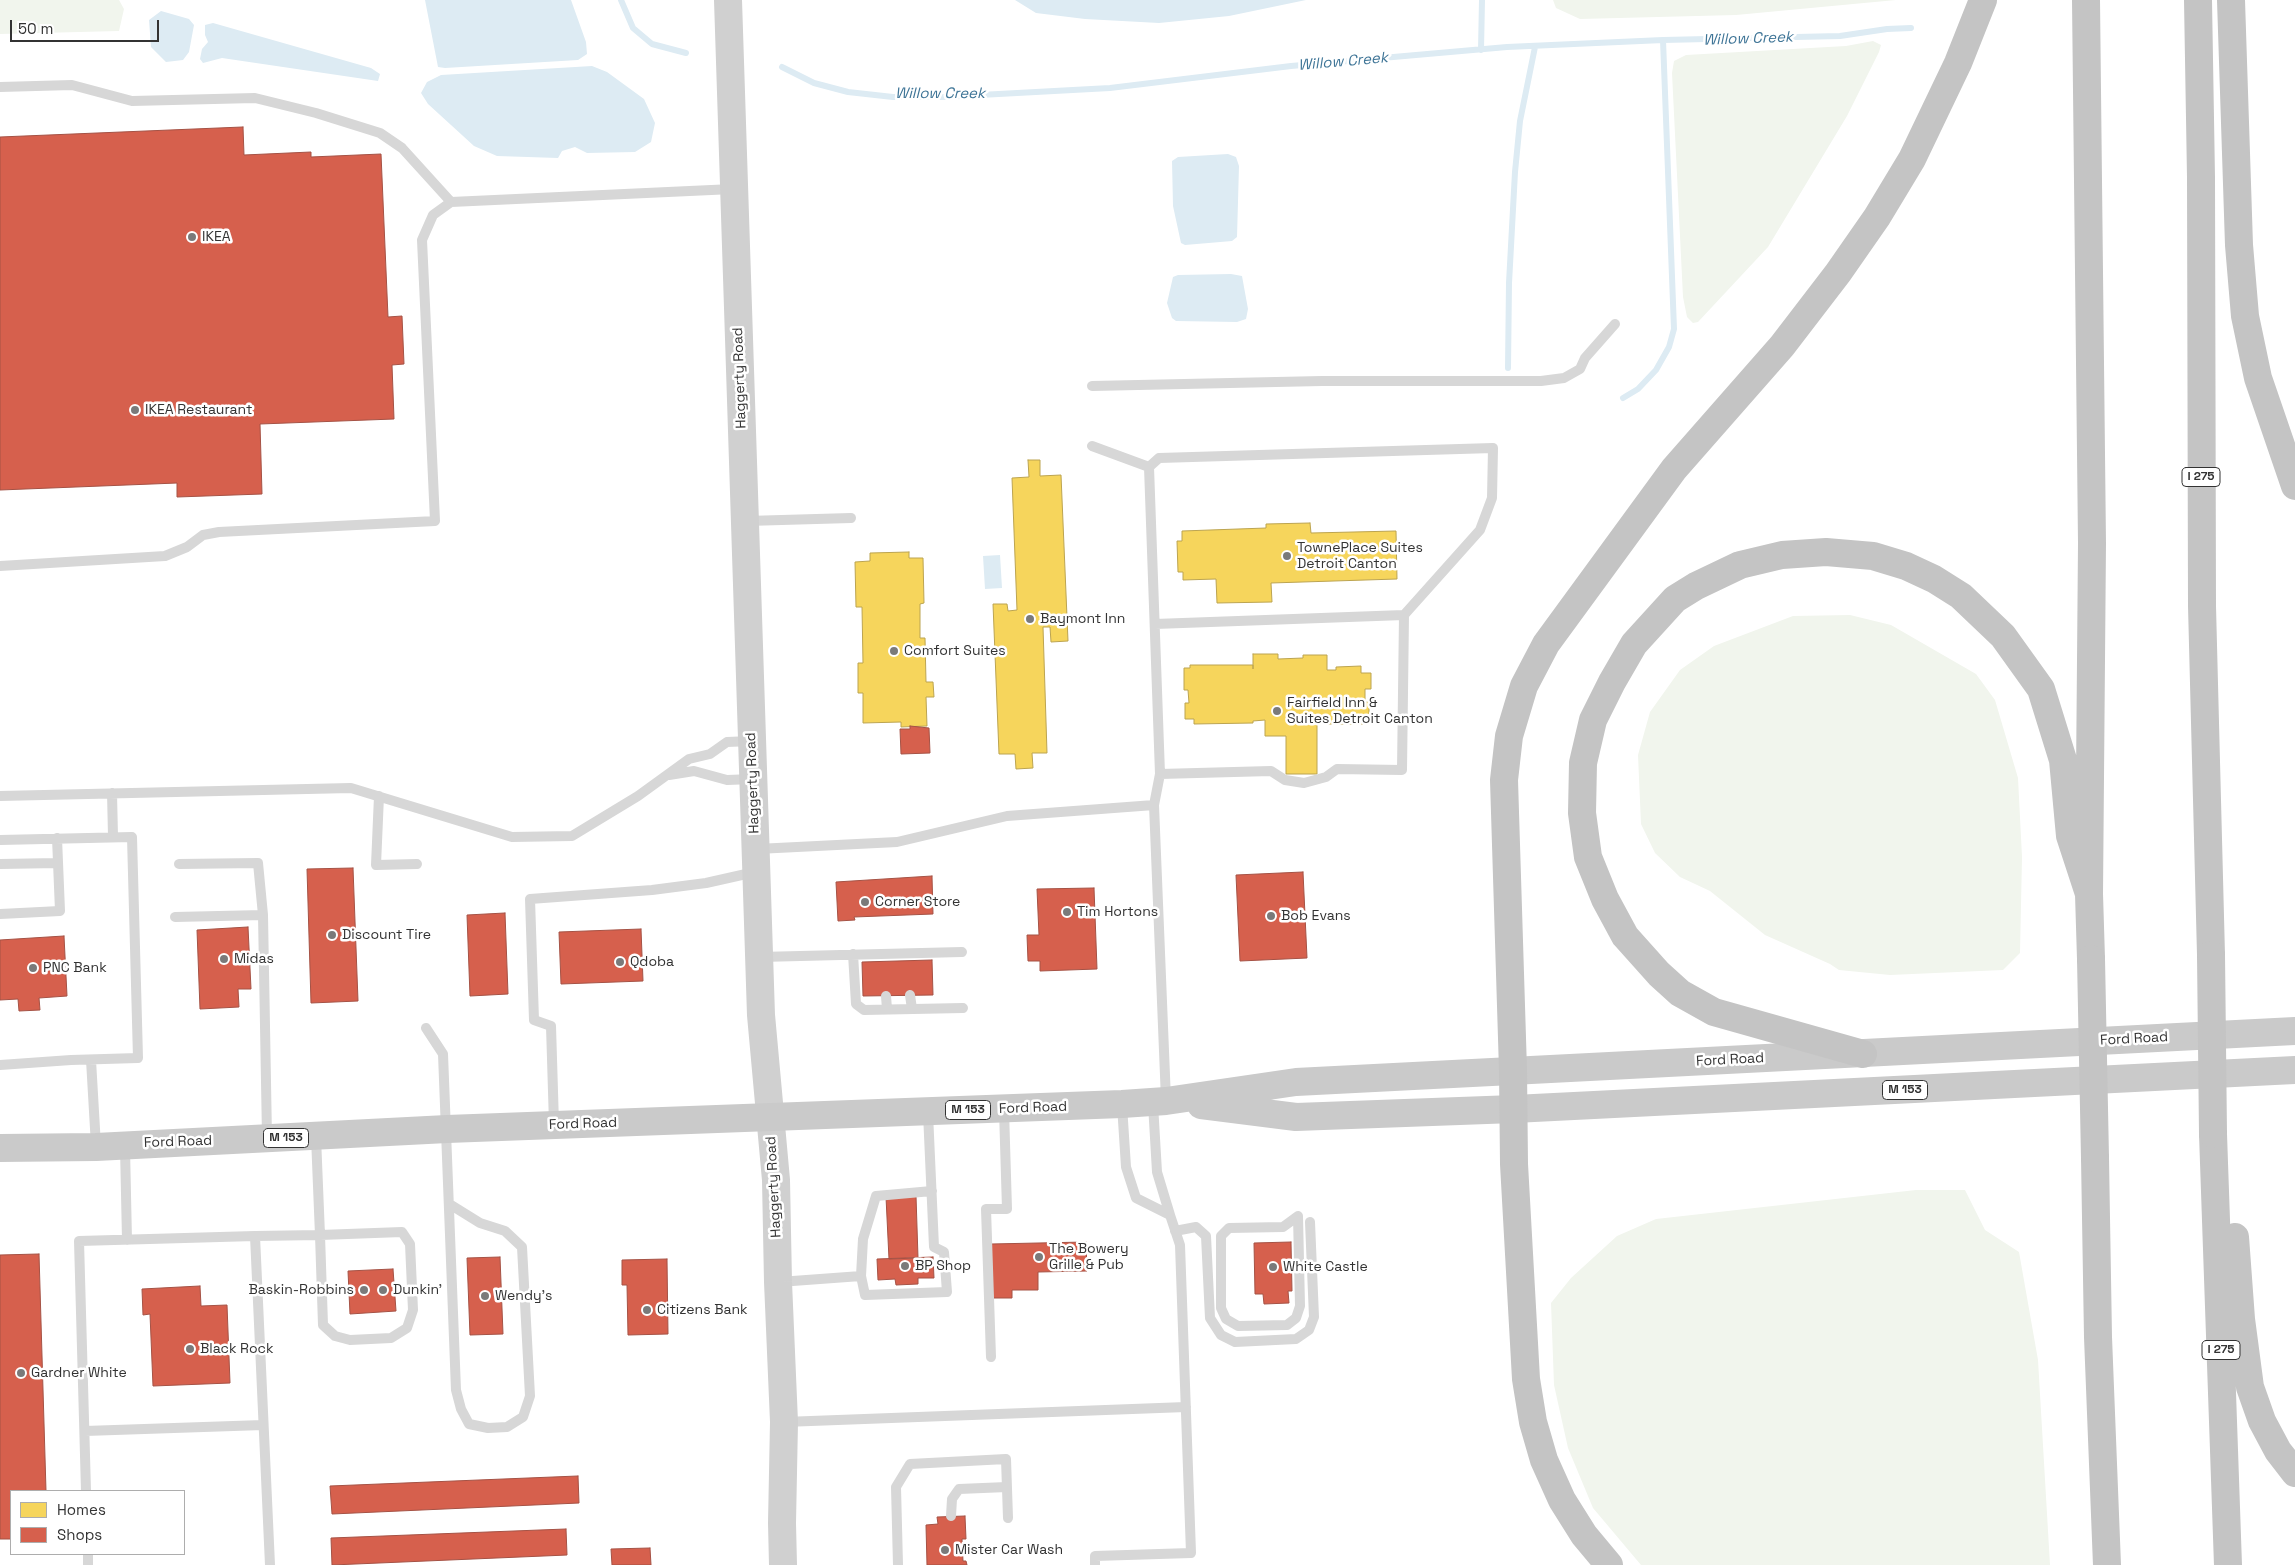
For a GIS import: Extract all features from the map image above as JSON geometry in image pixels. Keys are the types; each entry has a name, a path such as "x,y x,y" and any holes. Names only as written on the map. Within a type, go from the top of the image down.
{"highway":[{"path":"1609,1565 1584,1535 1562,1500 1544,1460 1533,1422 1526,1370 1514,1164 1504,780 1509,736 1524,686 1546,644 1674,469 1782,346 1838,273 1877,217 1912,159 1958,63 1983,0"},
{"path":"2086,0 2092,543 2089,894 2098,1337 2106,1565"},
{"name":"I 275","path":"2198,0 2201,177 2202,606 2211,955 2213,1134 2228,1565"},
{"path":"2231,0 2239,245 2245,316 2258,378 2295,486"},
{"path":"1863,1054 1714,1012 1680,993 1659,974 1625,936 1605,899 1588,857 1582,813 1583,763 1593,720 1634,644 1675,598 1740,565 1782,555 1826,552 1873,556 1906,566 1934,579 1961,596 2003,636 2041,689 2063,760 2070,836 2089,894"},
{"path":"2215,1174 2234,1218 2241,1318 2250,1388 2270,1436 2278,1451 2295,1473"}],"main road":[{"name":"Haggerty Road","path":"728,0 763,1059 771,1117 776,1180 784,1422 783,1565"},
{"name":"Ford Road","path":"0,1148 96,1147 124,1144 447,1130 1122,1104 1160,1101 1296,1082 2295,1031"},
{"name":"Ford Road","path":"1160,1101 1296,1117 1514,1109 2295,1070"}],"lane":[{"path":"0,87 72,85 132,101 255,98 316,113 380,133 402,148 451,202"},
{"path":"0,566 165,556 186,547 202,535 219,532 435,521 422,240 433,215 451,202 734,189"},
{"path":"1092,386 1322,381 1541,381 1564,378 1580,369 1585,358 1615,324"},
{"path":"1092,446 1149,467"},
{"path":"1095,1565 1095,1556 1191,1553 1180,1245 1157,1172 1160,1101 1154,805 1160,774 1149,467 1158,458 1493,448 1492,498 1480,530 1404,615 1402,770 1337,770 1326,777 1304,783 1285,780 1271,771 1160,774"},
{"path":"745,521 851,518"},
{"path":"1155,624 1404,615"},
{"path":"0,796 351,788 512,837 572,836 638,796 689,758 710,754 727,742 752,741"},
{"path":"666,775 694,771 727,780 753,779"},
{"path":"112,793 113,836"},
{"path":"379,796 376,865 417,864"},
{"path":"554,1126 550,1026 534,1020 530,899 652,890 706,883 756,860 897,842 1007,816 1154,805"},
{"path":"0,840 132,837 138,1058 4,1065"},
{"path":"0,914 60,911 56,838"},
{"path":"179,864 258,862 264,915 267,1138"},
{"path":"0,864 58,863"},
{"path":"174,917 264,915"},
{"path":"759,957 853,954 908,957 962,952"},
{"path":"853,954 856,1004 864,1010 963,1008"},
{"path":"910,995 912,1009"},
{"path":"886,996 887,1009"},
{"path":"426,1028 443,1054 456,1390 461,1409 469,1424 488,1428 506,1427 523,1417 530,1396 522,1247 505,1231 480,1222 450,1205"},
{"path":"91,1060 96,1147"},
{"path":"1122,1104 1126,1166 1136,1198 1170,1214"},
{"path":"991,1357 986,1209 1007,1209 1004,1109"},
{"path":"928,1112 932,1191 934,1247 944,1252 947,1292 865,1295 861,1276 863,1239 876,1196 932,1191"},
{"path":"86,1490 79,1241 320,1235 402,1232 410,1244 413,1310 406,1328 391,1338 350,1340 335,1336 323,1325 320,1235 316,1136"},
{"path":"124,1144 127,1240"},
{"path":"1298,1216 1300,1306 1296,1318 1287,1325 1238,1326 1226,1319 1222,1308 1221,1236 1229,1228 1283,1227 1298,1216"},
{"path":"1175,1231 1196,1228 1206,1236 1210,1318 1221,1336 1235,1342 1296,1339 1309,1330 1314,1317 1310,1222"},
{"path":"255,1236 270,1565"},
{"path":"778,1282 861,1276"},
{"path":"784,1422 1186,1407"},
{"path":"84,1431 264,1425"},
{"path":"898,1565 896,1488 910,1464 1006,1459 1008,1518"},
{"path":"951,1516 952,1499 959,1489 1007,1488"}],"shaded area":[{"path":"0,0 119,0 124,9 119,31 0,34"},
{"path":"425,0 571,0 586,42 587,54 578,60 438,67"},
{"path":"1015,0 1306,0 1229,16 1159,23 1085,19 1036,13"},
{"path":"1553,0 1896,0 1736,15 1580,19 1556,8"},
{"path":"161,11 189,19 194,25 189,52 183,60 166,62 151,47 149,20"},
{"path":"213,23 371,68 380,74 378,81 222,58 203,63 200,59 202,49 208,42 205,35 205,25"},
{"path":"1873,41 1881,45 1879,52 1847,116 1768,247 1698,322 1693,323 1687,317 1683,297 1672,73 1674,61 1686,55 1846,46"},
{"path":"592,66 607,72 644,99 655,123 651,142 635,152 587,153 575,147 562,151 558,158 497,156 474,146 428,104 421,93 427,82 441,75"},
{"path":"1228,154 1236,157 1239,166 1237,237 1232,241 1185,245 1181,243 1173,206 1172,161 1178,157"},
{"path":"1231,274 1242,276 1248,309 1246,319 1237,322 1176,321 1172,318 1167,303 1173,277 1178,275"},
{"path":"1000,555 1002,588 985,589 983,556"},
{"path":"1850,615 1891,625 1976,674 1995,700 2018,778 2022,857 2020,953 2003,970 1890,975 1839,970 1830,964 1765,935 1710,891 1680,877 1655,853 1641,824 1638,755 1650,712 1680,670 1714,646 1793,616"},
{"path":"1916,1190 1965,1190 1985,1230 2019,1252 2038,1360 2050,1565 1641,1565 1593,1508 1568,1448 1554,1385 1551,1303 1571,1278 1617,1236 1656,1219"}],"building: Homes":[{"name":"Baymont Inn","path":"1028,460 1040,460 1040,476 1061,475 1068,641 1051,642 1050,627 1043,627 1047,753 1032,753 1033,768 1016,769 1015,754 999,754 993,604 1007,604 1008,611 1017,610 1012,478 1029,477"},
{"name":"TownePlace Suites Detroit Canton","path":"1310,523 1311,533 1396,531 1397,579 1271,583 1272,602 1217,603 1216,579 1183,580 1183,572 1178,572 1177,541 1182,541 1182,531 1266,528 1266,524"},
{"name":"Comfort Suites","path":"909,552 909,558 923,558 924,603 920,604 920,638 925,638 926,682 933,682 934,697 926,697 927,726 901,727 901,722 863,723 863,693 858,693 858,663 863,663 862,607 856,607 855,562 870,561 870,553"},
{"name":"Fairfield Inn & Suites Detroit Canton","path":"1253,654 1278,654 1278,659 1303,658 1303,655 1327,655 1327,670 1336,670 1336,667 1361,666 1361,673 1371,673 1371,689 1365,689 1365,702 1369,702 1369,721 1363,721 1363,724 1324,724 1324,720 1317,720 1317,774 1286,774 1286,736 1265,736 1265,720 1253,721 1253,723 1194,724 1194,719 1185,719 1185,703 1189,703 1188,690 1184,690 1184,668 1190,668 1190,665 1253,665"}],"building: Shops":[{"name":"IKEA","path":"243,127 244,155 311,152 311,157 381,154 388,317 402,316 404,364 392,365 394,419 260,424 262,494 177,497 177,483 0,490 0,137"},
{"path":"910,726 929,728 930,753 901,754 900,729 910,729"},
{"name":"Discount Tire","path":"353,868 358,1001 311,1003 307,869"},
{"name":"Bob Evans","path":"1303,872 1307,958 1240,961 1236,875"},
{"path":"932,876 933,914 854,917 855,920 838,921 836,882"},
{"name":"Tim Hortons","path":"1094,888 1097,969 1040,971 1040,961 1028,961 1027,935 1039,935 1037,889"},
{"path":"505,913 508,994 470,996 467,915"},
{"name":"Midas","path":"248,927 251,989 238,989 239,1007 200,1009 197,930"},
{"path":"641,929 643,981 561,984 559,932"},
{"name":"PNC Bank","path":"64,936 67,996 39,998 40,1010 19,1011 18,999 0,1000 0,940"},
{"path":"932,960 933,995 863,996 862,962"},
{"path":"916,1196 918,1258 889,1259 886,1197"},
{"name":"The Bowery Grille & Pub","path":"1086,1242 1087,1271 1038,1272 1038,1290 1012,1290 1012,1298 992,1298 991,1244"},
{"name":"White Castle","path":"1291,1242 1292,1291 1288,1291 1289,1303 1264,1304 1263,1294 1255,1294 1254,1243"},
{"name":"Gardner White","path":"39,1254 46,1490 10,1490 10,1539 0,1539 0,1255"},
{"name":"Wendy's","path":"500,1257 503,1334 470,1335 467,1258"},
{"path":"933,1257 934,1278 918,1278 918,1284 896,1285 895,1279 878,1280 877,1259"},
{"name":"Citizens Bank","path":"667,1259 668,1334 628,1335 627,1285 622,1285 622,1260"},
{"path":"393,1269 396,1311 350,1314 348,1271"},
{"name":"Black Rock","path":"200,1286 201,1306 227,1305 230,1383 153,1386 150,1314 143,1315 142,1289"},
{"path":"578,1476 579,1503 332,1514 330,1486"},
{"name":"Mister Car Wash","path":"965,1516 966,1539 962,1539 963,1561 966,1561 967,1565 927,1565 926,1525 938,1524 937,1517"},
{"path":"566,1529 567,1555 332,1565 331,1538"},
{"path":"650,1548 651,1565 612,1565 611,1549"}],"waterway":[{"name":"Willow Creek","path":"621,0 633,28 652,44 686,53"},
{"path":"1481,50 1482,0"},
{"name":"Willow Creek","path":"782,67 814,83 848,92 893,97 943,97 1110,88 1291,66 1507,47 1663,40 1840,36 1887,29 1911,28"},
{"path":"1623,398 1638,389 1656,370 1669,347 1674,329 1663,40"},
{"path":"1508,368 1509,283 1515,172 1520,121 1535,47"}],"place":[{"name":"IKEA","path":"192,237"},
{"name":"IKEA Restaurant","path":"135,410"},
{"name":"TownePlace Suites Detroit Canton","path":"1287,556"},
{"name":"Baymont Inn","path":"1030,619"},
{"name":"Comfort Suites","path":"894,651"},
{"name":"Fairfield Inn & Suites Detroit Canton","path":"1277,711"},
{"name":"Corner Store","path":"865,902"},
{"name":"Tim Hortons","path":"1067,912"},
{"name":"Bob Evans","path":"1271,916"},
{"name":"Discount Tire","path":"332,935"},
{"name":"Midas","path":"224,959"},
{"name":"Qdoba","path":"620,962"},
{"name":"PNC Bank","path":"33,968"},
{"name":"The Bowery Grille & Pub","path":"1039,1257"},
{"name":"BP Shop","path":"905,1266"},
{"name":"White Castle","path":"1273,1267"},
{"name":"Baskin-Robbins","path":"364,1290"},
{"name":"Dunkin'","path":"383,1290"},
{"name":"Wendy's","path":"485,1296"},
{"name":"Citizens Bank","path":"647,1310"},
{"name":"Black Rock","path":"190,1349"},
{"name":"Gardner White","path":"21,1373"},
{"name":"Mister Car Wash","path":"945,1550"}]}
